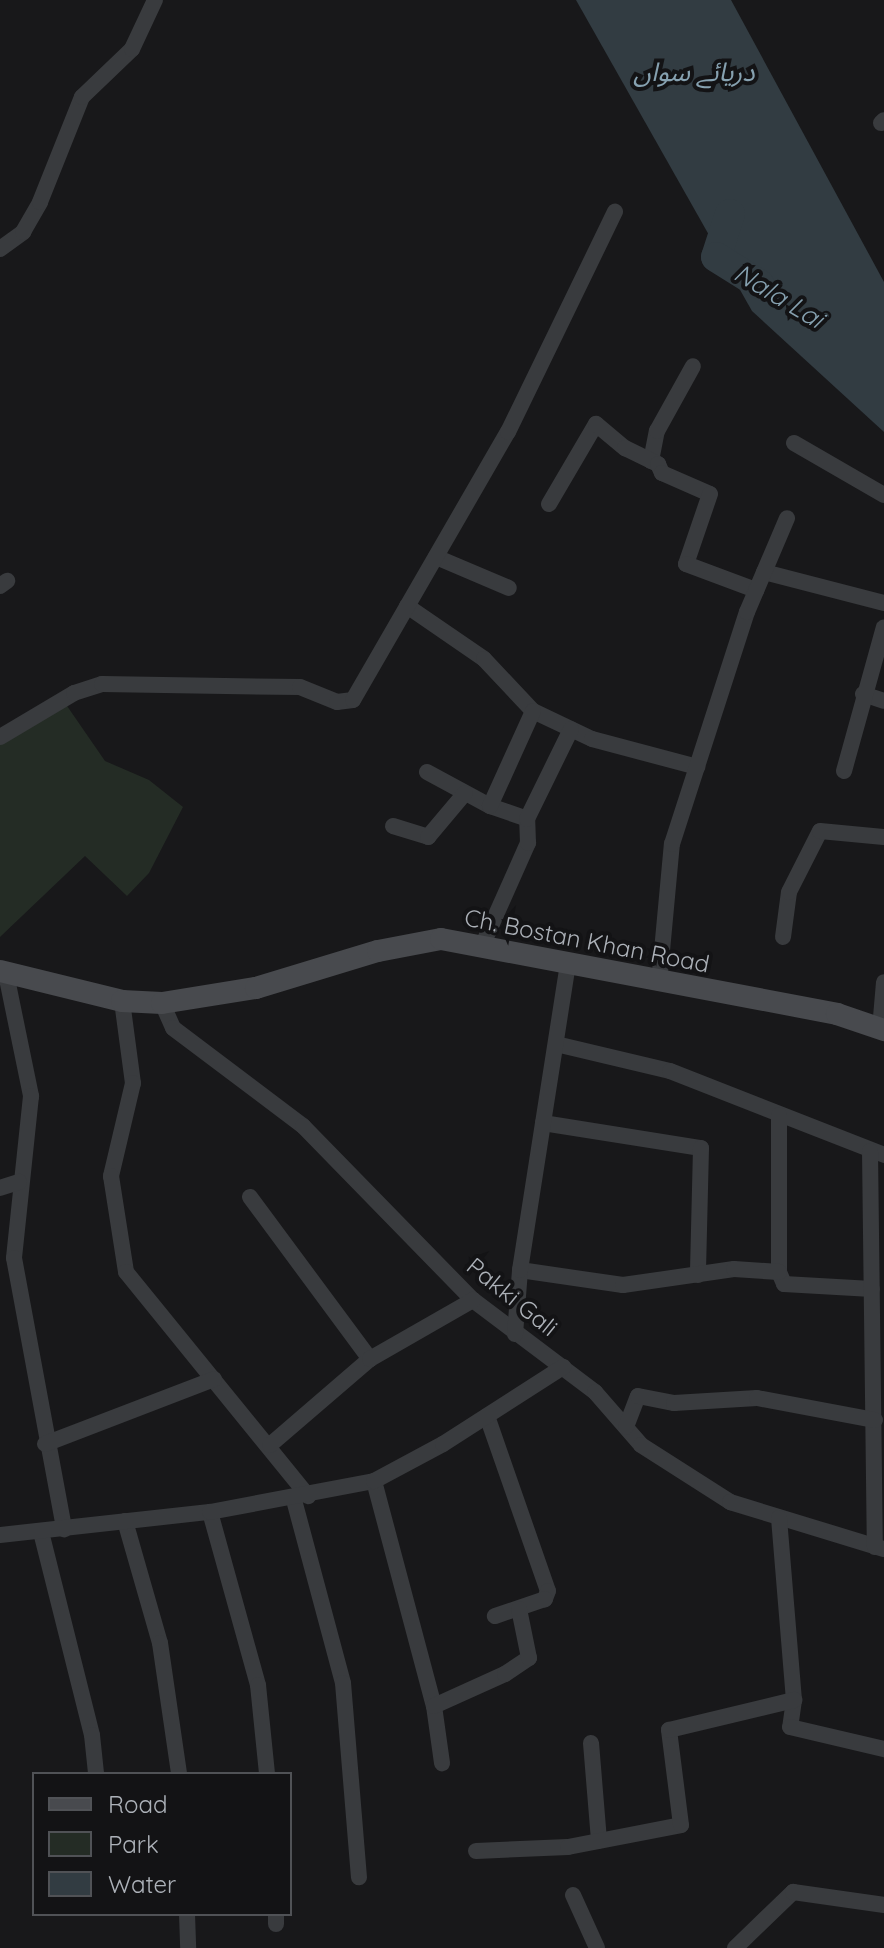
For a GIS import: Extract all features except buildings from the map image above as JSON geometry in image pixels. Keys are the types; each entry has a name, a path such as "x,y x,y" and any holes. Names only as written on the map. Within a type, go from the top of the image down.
{"main road":[{"name":"Ch. Bostan Khan Road","path":"3,973 122,1001 162,1003 256,988 378,951 441,939 483,944 659,983 837,1014 882,1030"}],"street":[{"path":"0,249 23,232 40,202 82,97 132,49 155,0"},
{"path":"0,737 74,693 102,684 300,687 347,704 508,432 615,212"},
{"path":"651,461 657,431 693,366"},
{"path":"549,504 596,424 651,461 662,473 710,494 686,564 756,590"},
{"path":"794,443 884,495"},
{"path":"659,983 672,844 756,590 787,518"},
{"path":"436,557 509,588"},
{"path":"764,572 884,603"},
{"path":"407,606 484,659 533,711 571,729 697,767"},
{"path":"844,771 884,627"},
{"path":"863,694 884,701"},
{"path":"490,806 533,711"},
{"path":"483,944 528,843 527,819 571,729"},
{"path":"427,772 490,806 527,819"},
{"path":"393,826 428,837 465,793"},
{"path":"783,937 789,892 820,831 884,837"},
{"path":"515,1334 520,1270 568,965"},
{"path":"3,973 31,1096 19,1182 14,1258 45,1444 64,1529"},
{"path":"882,1030 884,982"},
{"path":"122,1001 133,1083 111,1176 126,1272 270,1445 301,1498 343,1683 359,1877"},
{"name":"Pakki Gali","path":"162,1003 173,1028 303,1126 473,1300 563,1367 641,1445 730,1502 880,1548"},
{"path":"556,1044 670,1071 877,1153 872,1289 879,1359 875,1420 880,1548"},
{"path":"779,1115 779,1272 784,1284 872,1289"},
{"path":"543,1123 701,1148 698,1275"},
{"path":"0,1188 19,1182"},
{"path":"250,1197 370,1359"},
{"path":"520,1270 623,1285 698,1275 779,1272"},
{"path":"270,1445 370,1359 473,1300"},
{"path":"0,1535 210,1512 301,1498 374,1481 487,1416 563,1367"},
{"path":"45,1444 214,1379"},
{"path":"626,1427 638,1396 674,1403 757,1398 875,1420"},
{"path":"487,1416 548,1591 545,1599 495,1616"},
{"path":"374,1481 434,1706 442,1763"},
{"path":"210,1512 258,1685 267,1772"},
{"path":"779,1518 794,1700 790,1727 884,1749"},
{"path":"125,1521 160,1643 179,1772"},
{"path":"41,1532 92,1735 96,1772"},
{"path":"434,1706 529,1658 519,1609"},
{"path":"476,1851 599,1841 681,1825 672,1726 794,1700"},
{"path":"591,1743 599,1841"},
{"path":"735,1948 793,1892 884,1905"},
{"path":"573,1895 597,1948"},
{"path":"187,1916 188,1948"}],"green space":[{"path":"65,703 105,761 149,780 183,807 149,873 127,896 85,856 0,937 0,744"}],"water":[{"name":"دریائے سواں","path":"576,0 731,0 884,282 884,432 752,311"}],"waterway":[{"name":"Nala Lai","path":"730,214 716,257 759,284"}]}
